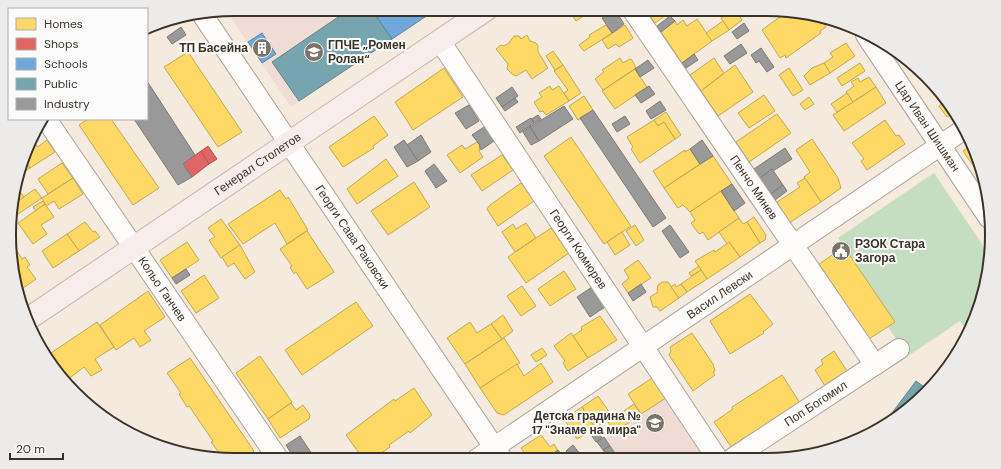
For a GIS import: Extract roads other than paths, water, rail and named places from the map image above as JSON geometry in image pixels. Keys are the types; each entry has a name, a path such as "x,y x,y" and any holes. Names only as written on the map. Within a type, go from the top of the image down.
{"main road":[{"name":"Генерал Столетов","path":"32,316 477,16"}],"street":[{"name":"Пенчо Минев","path":"637,16 875,365"},
{"name":"Георги Сава Раковски","path":"205,18 498,453"},
{"name":"Георги Кюмюрев","path":"440,41 714,453"},
{"name":"Цар Иван Шишман","path":"871,43 939,146 984,210"},
{"name":"Кольо Ганчев","path":"48,121 274,453"},
{"name":"Васил Левски","path":"498,453 642,347 959,132"},
{"name":"Поп Богомил","path":"741,453 899,349"}],"place":[{"name":"ТП Басейна","path":"262,48"},
{"name":"ГПЧЕ „Ромен Ролан“","path":"314,52"},
{"name":"РЗОК Стара Загора","path":"841,251"},
{"name":"Детска градина № 17 \"Знаме на мира\"","path":"655,423"}]}
